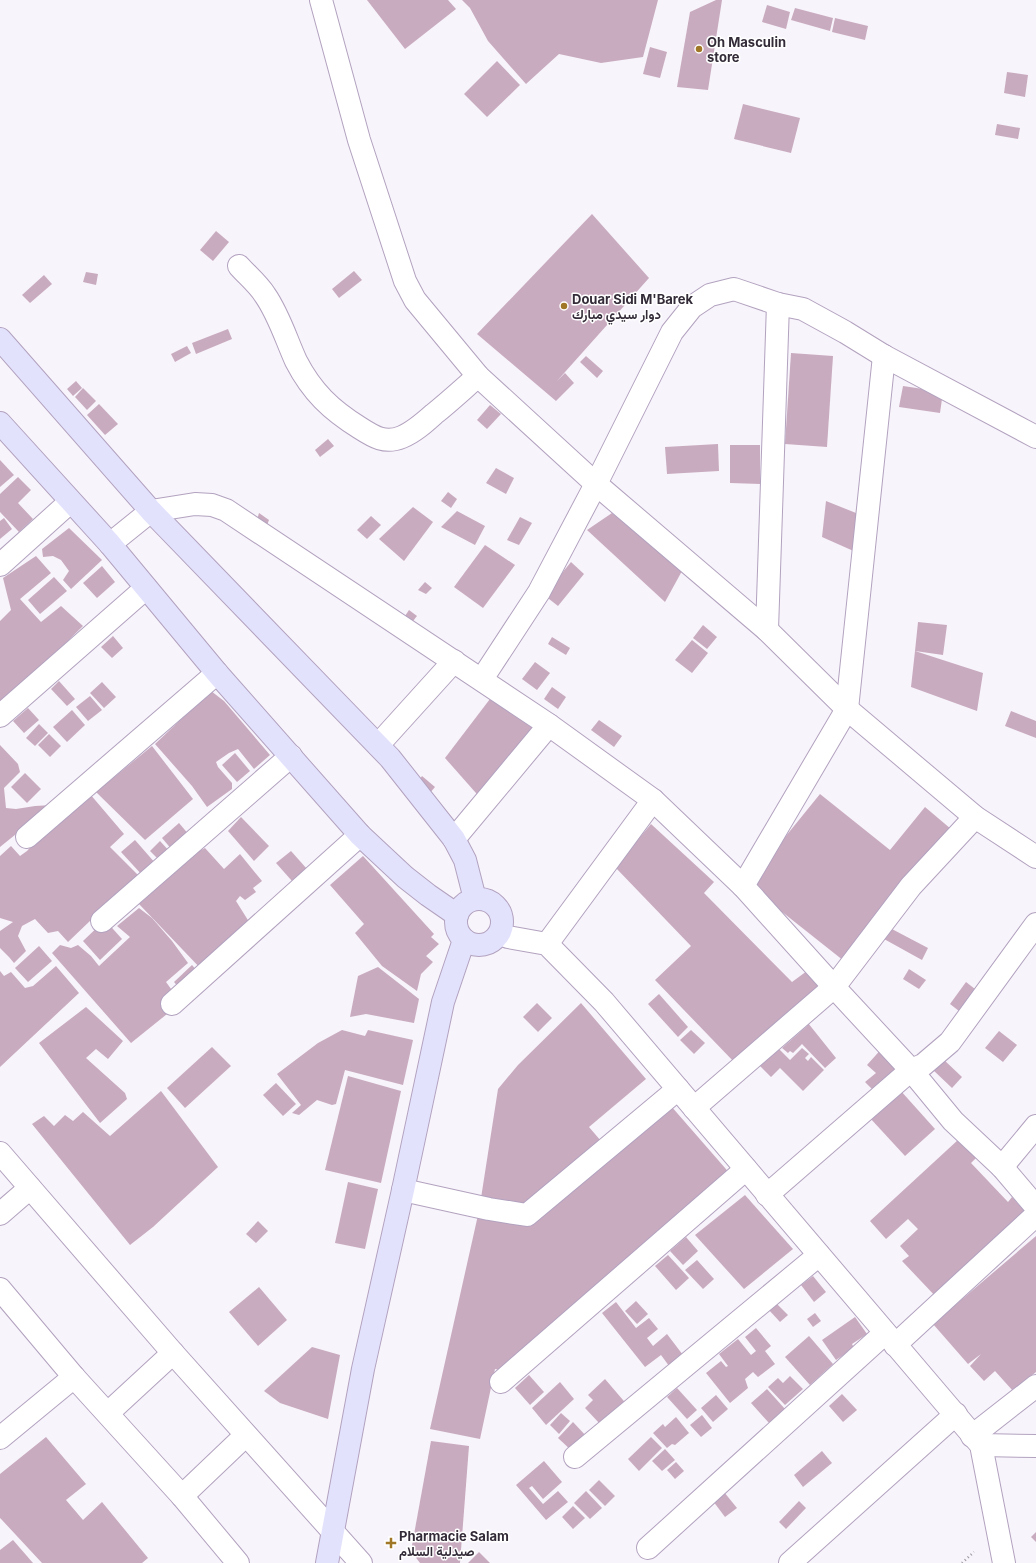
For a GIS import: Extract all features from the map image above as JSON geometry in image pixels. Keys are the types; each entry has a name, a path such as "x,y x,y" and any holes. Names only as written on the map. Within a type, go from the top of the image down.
{"street":[{"path":"322,0 359,140 405,281 415,300 478,376 596,484 767,630 847,709 975,817 1036,857"},
{"path":"238,266 265,294 278,317 296,361 322,400 353,424 376,438 386,440 395,439 413,432 478,376"},
{"path":"482,679 539,592 596,484 672,332 692,307 710,295 734,289 778,304 803,310 845,332 884,356 1036,437"},
{"path":"767,630 778,304"},
{"path":"0,339 151,511 390,758 454,839 465,860 475,899"},
{"path":"743,886 847,709 884,356"},
{"path":"0,423 70,502 110,544 217,673 360,835 428,895 457,915"},
{"path":"0,565 70,502"},
{"path":"110,544 151,511 195,504 212,505 226,510 549,725 653,800 743,886 911,1070 953,1121 1002,1167 1036,1207"},
{"path":"0,716 146,588"},
{"path":"378,745 454,661"},
{"path":"27,837 217,673"},
{"path":"454,839 549,725"},
{"path":"102,921 291,756"},
{"path":"547,944 653,800"},
{"path":"694,1108 834,987 911,886 975,817"},
{"path":"172,1004 360,835"},
{"path":"475,899 484,899 492,902 498,908 503,920 500,933 492,942 479,946 464,940 458,933 456,924 457,915 461,908 467,902 475,899"},
{"path":"768,1194 911,1070 923,1065 950,1042 1036,924"},
{"path":"500,933 508,937 547,944 604,1002 890,1339 956,1414 976,1440 1004,1563"},
{"path":"327,1563 363,1369 443,1002 464,940"},
{"path":"403,1190 489,1209 527,1215 678,1089"},
{"path":"1002,1167 1036,1126"},
{"path":"0,1153 246,1435 361,1563"},
{"path":"501,1382 746,1169"},
{"path":"0,1214 30,1188"},
{"path":"648,1548 1036,1215"},
{"path":"575,1457 819,1255"},
{"path":"0,1289 74,1377 182,1496 238,1563"},
{"path":"108,1413 173,1352"},
{"path":"0,1438 74,1377"},
{"path":"976,1440 1036,1386"},
{"path":"790,1563 956,1414"},
{"path":"182,1496 246,1435"},
{"path":"976,1440 1036,1446"}],"building":[{"path":"367,0 448,0 456,9 405,49"},
{"path":"462,0 658,0 643,57 601,63 559,54 526,84 488,41 470,8"},
{"name":"Oh Masculin store","path":"716,0 722,0 708,90 677,87 690,12"},
{"path":"767,5 790,12 786,29 762,22"},
{"path":"795,8 833,18 830,31 791,20"},
{"path":"835,18 868,26 865,40 832,32"},
{"path":"650,47 667,52 660,78 643,74"},
{"path":"497,61 520,85 487,117 464,94"},
{"path":"1007,72 1028,75 1025,97 1004,93"},
{"path":"743,104 800,118 791,153 734,139"},
{"path":"997,124 1020,128 1018,139 995,135"},
{"name":"Douar Sidi M'Barek دوار سيدي مبارك","path":"592,214 649,278 557,381 565,373 574,383 556,401 477,334"},
{"path":"216,231 229,242 213,261 200,250"},
{"path":"354,271 362,280 339,298 332,289"},
{"path":"86,272 98,274 96,285 83,282"},
{"path":"44,275 52,284 30,303 22,295"},
{"path":"228,329 232,339 196,354 192,343"},
{"path":"187,346 191,353 175,362 171,354"},
{"path":"791,353 833,356 827,447 785,444"},
{"path":"586,356 603,371 597,378 580,362"},
{"path":"76,381 82,388 73,396 67,389"},
{"path":"903,386 943,392 940,413 899,407"},
{"path":"83,388 96,401 87,410 75,397"},
{"path":"99,404 118,424 105,435 87,415"},
{"path":"490,405 501,414 487,429 477,420"},
{"path":"328,439 334,446 320,457 315,450"},
{"path":"718,444 719,471 667,474 665,447"},
{"path":"730,445 760,445 760,484 730,483"},
{"path":"0,460 14,475 0,487"},
{"path":"496,468 514,478 506,494 486,483"},
{"path":"18,477 31,490 18,503 33,519 19,532 0,512 0,494"},
{"path":"448,492 457,499 451,508 441,501"},
{"path":"826,501 861,515 858,553 822,537"},
{"path":"413,507 433,522 404,561 379,539"},
{"path":"457,511 485,526 475,545 441,527"},
{"path":"259,513 269,520 267,525 257,520"},
{"path":"612,513 682,571 665,602 587,530"},
{"path":"371,516 381,525 367,539 357,530"},
{"path":"520,517 532,523 519,545 507,540"},
{"path":"4,518 12,529 0,539 0,521"},
{"path":"69,528 102,560 71,589 63,580 69,571 61,560 53,556 43,557 42,549"},
{"path":"485,545 515,565 483,608 454,587"},
{"path":"36,556 51,573 20,599 41,622 61,606 83,626 0,708 0,621 11,610 3,578"},
{"path":"571,562 584,574 558,606 544,595"},
{"path":"102,566 115,582 97,598 83,583"},
{"path":"54,577 67,591 40,614 28,600"},
{"path":"425,582 432,588 426,594 418,590"},
{"path":"409,610 417,616 413,621 405,616"},
{"path":"918,622 947,625 943,655 915,651"},
{"path":"703,625 717,637 707,649 693,638"},
{"path":"113,636 123,648 112,658 101,647"},
{"path":"552,637 570,648 566,655 548,644"},
{"path":"692,640 708,653 692,673 675,660"},
{"path":"915,651 983,673 977,711 911,687"},
{"path":"535,662 550,673 537,690 522,679"},
{"path":"59,681 75,699 67,706 51,689"},
{"path":"102,682 116,697 104,708 90,693"},
{"path":"552,687 566,697 558,709 544,699"},
{"path":"211,691 224,701 270,755 254,769 238,749 216,762 218,767 232,783 232,789 207,807 192,786 155,744"},
{"path":"493,695 537,729 483,801 445,758"},
{"path":"90,696 102,710 88,721 76,707"},
{"path":"28,708 39,720 24,733 13,721"},
{"path":"72,710 85,725 67,742 53,727"},
{"path":"1011,711 1036,721 1036,738 1005,726"},
{"path":"599,720 622,736 614,747 591,730"},
{"path":"39,724 48,733 35,746 26,738"},
{"path":"49,734 61,746 50,757 38,745"},
{"path":"0,745 18,764 20,772 4,788 6,808 16,809 52,805 0,847"},
{"path":"152,746 193,799 145,840 96,792"},
{"path":"235,753 250,771 237,782 222,765"},
{"path":"25,773 41,789 27,803 11,787"},
{"path":"422,776 435,787 429,794 417,783"},
{"path":"90,794 124,834 110,847 138,875 68,942 58,931 48,933 35,919 22,926 18,936 26,951 14,963 0,948 0,931 13,922 0,918 0,856 11,846 20,856"},
{"path":"820,794 890,850 925,807 951,829 844,961 747,884"},
{"path":"241,817 269,846 254,861 228,831"},
{"path":"179,823 190,836 173,851 162,838"},
{"path":"651,824 714,882 704,893 792,982 811,968 826,987 736,1064 655,980 691,946 615,867"},
{"path":"135,840 156,864 143,876 121,852"},
{"path":"160,841 171,853 161,862 150,851"},
{"path":"205,848 224,869 240,854 262,881 253,888 256,892 245,900 240,896 236,901 251,925 203,971 139,904 199,851"},
{"path":"291,851 307,869 292,881 276,863"},
{"path":"363,856 434,934 431,937 439,944 426,956 433,962 421,974 417,991 382,966 355,933 364,924 330,885"},
{"path":"139,908 152,918 172,941 188,963 166,982 174,993 164,1009 167,1014 131,1043 52,953 60,945 71,948 78,945 91,956 99,966 130,937 117,926"},
{"path":"105,920 122,939 100,960 83,941"},
{"path":"890,928 928,948 922,960 884,939"},
{"path":"39,946 52,961 28,982 15,968"},
{"path":"192,965 198,972 180,989 174,982"},
{"path":"56,966 79,993 0,1067 0,971 4,976 11,972 25,988 33,986"},
{"path":"378,967 419,999 414,1023 366,1014 350,1017 358,976"},
{"path":"909,969 926,980 919,989 903,979"},
{"path":"966,982 975,989 959,1011 950,1004"},
{"path":"659,994 688,1027 678,1037 648,1004"},
{"path":"537,1003 552,1018 538,1032 523,1017"},
{"path":"581,1003 646,1079 589,1127 601,1141 529,1207 481,1198 498,1089 518,1065"},
{"path":"86,1007 123,1041 108,1059 96,1049 86,1058 125,1093 127,1099 100,1123 39,1043"},
{"path":"808,1023 836,1058 825,1068 802,1044 793,1053 790,1051 788,1053 782,1048 807,1026"},
{"path":"342,1030 365,1036 368,1030 413,1040 403,1085 345,1070 336,1104 332,1105 317,1100 299,1115 292,1113 301,1105 277,1074 318,1043"},
{"path":"691,1030 705,1043 694,1054 680,1040"},
{"path":"999,1031 1017,1045 1003,1062 985,1048"},
{"path":"884,1046 903,1067 877,1094 865,1082 876,1073 867,1065"},
{"path":"212,1047 231,1066 185,1108 167,1088"},
{"path":"778,1048 790,1060 802,1048 809,1054 805,1058 808,1061 811,1057 824,1070 803,1091 780,1068 771,1077 760,1066"},
{"path":"942,1058 962,1077 952,1088 932,1069"},
{"path":"348,1076 401,1091 381,1183 325,1170"},
{"path":"276,1083 296,1104 283,1116 263,1095"},
{"path":"900,1090 935,1129 905,1156 870,1118"},
{"path":"161,1091 218,1167 153,1227 130,1245 32,1124 44,1116 54,1126 65,1115 73,1121 83,1112 110,1136"},
{"path":"671,1106 732,1176 505,1371 495,1369 480,1439 430,1429 478,1215 540,1211"},
{"path":"959,1139 976,1158 971,1163 1008,1202 1012,1197 1029,1216 938,1299 902,1261 909,1256 900,1246 918,1229 908,1219 886,1239 870,1221"},
{"path":"348,1182 378,1189 365,1249 335,1243"},
{"path":"745,1195 793,1249 744,1289 695,1235"},
{"path":"258,1221 268,1231 256,1243 246,1234"},
{"path":"1036,1236 1036,1372 1013,1391 995,1371 984,1381 970,1366 981,1354 968,1364 933,1324"},
{"path":"686,1237 698,1251 683,1265 670,1251"},
{"path":"668,1255 689,1278 676,1290 655,1266"},
{"path":"697,1260 714,1279 703,1289 685,1270"},
{"path":"813,1276 826,1292 814,1302 801,1285"},
{"path":"259,1287 287,1320 258,1346 229,1312"},
{"path":"636,1301 648,1314 637,1324 625,1311"},
{"path":"616,1302 636,1328 649,1318 658,1329 647,1338 653,1346 667,1334 686,1359 672,1370 661,1355 645,1367 602,1313"},
{"path":"776,1303 788,1315 780,1322 768,1309"},
{"path":"815,1313 821,1321 813,1327 807,1319"},
{"path":"855,1317 867,1334 852,1344 854,1348 836,1360 822,1340"},
{"path":"756,1328 771,1346 765,1351 775,1364 758,1377 753,1372 745,1379 748,1388 730,1403 706,1373 721,1361 726,1367 728,1366 719,1354 738,1339 751,1355 756,1351 745,1337"},
{"path":"809,1336 833,1364 810,1385 785,1357"},
{"path":"312,1347 340,1355 328,1419 280,1403 264,1391"},
{"path":"529,1375 544,1392 530,1405 515,1388"},
{"path":"790,1376 803,1389 785,1405 768,1387 778,1378 783,1383"},
{"path":"605,1379 629,1407 600,1424 585,1408 593,1400 588,1395"},
{"path":"560,1382 574,1399 546,1425 532,1408"},
{"path":"677,1388 697,1410 687,1419 667,1397"},
{"path":"767,1389 785,1409 769,1423 751,1403"},
{"path":"842,1394 857,1410 843,1422 829,1406"},
{"path":"716,1395 728,1409 713,1422 701,1408"},
{"path":"561,1413 570,1421 559,1434 550,1425"},
{"path":"702,1415 712,1428 701,1437 690,1425"},
{"path":"676,1417 689,1433 675,1445 672,1444 667,1448 653,1433 663,1424 665,1427"},
{"path":"573,1422 588,1438 573,1452 558,1438"},
{"path":"46,1437 86,1484 66,1500 83,1520 102,1502 148,1558 142,1563 42,1563 0,1518 0,1474"},
{"path":"651,1437 662,1448 639,1471 628,1459"},
{"path":"431,1441 469,1446 460,1563 420,1563 411,1551"},
{"path":"665,1449 675,1460 662,1471 652,1461"},
{"path":"822,1451 832,1463 803,1487 794,1475"},
{"path":"544,1461 562,1482 543,1499 532,1486 529,1488 543,1504 558,1491 568,1502 546,1520 516,1485"},
{"path":"676,1462 684,1471 675,1479 667,1470"},
{"path":"599,1480 615,1496 605,1506 589,1490"},
{"path":"586,1491 602,1508 590,1519 574,1503"},
{"path":"724,1492 737,1508 725,1517 713,1501"},
{"path":"799,1501 806,1508 786,1529 779,1522"},
{"path":"573,1506 585,1518 573,1529 562,1517"},
{"path":"1036,1532 1036,1542 1031,1537"},
{"path":"13,1540 33,1563 0,1563 0,1550"},
{"path":"479,1552 490,1563 468,1563"}],"place":[{"name":"Oh Masculin store","path":"699,49"},
{"name":"Douar Sidi M'Barek دوار سيدي مبارك","path":"564,306"},
{"name":"Pharmacie Salam صيدلية السلام","path":"391,1543"}]}
